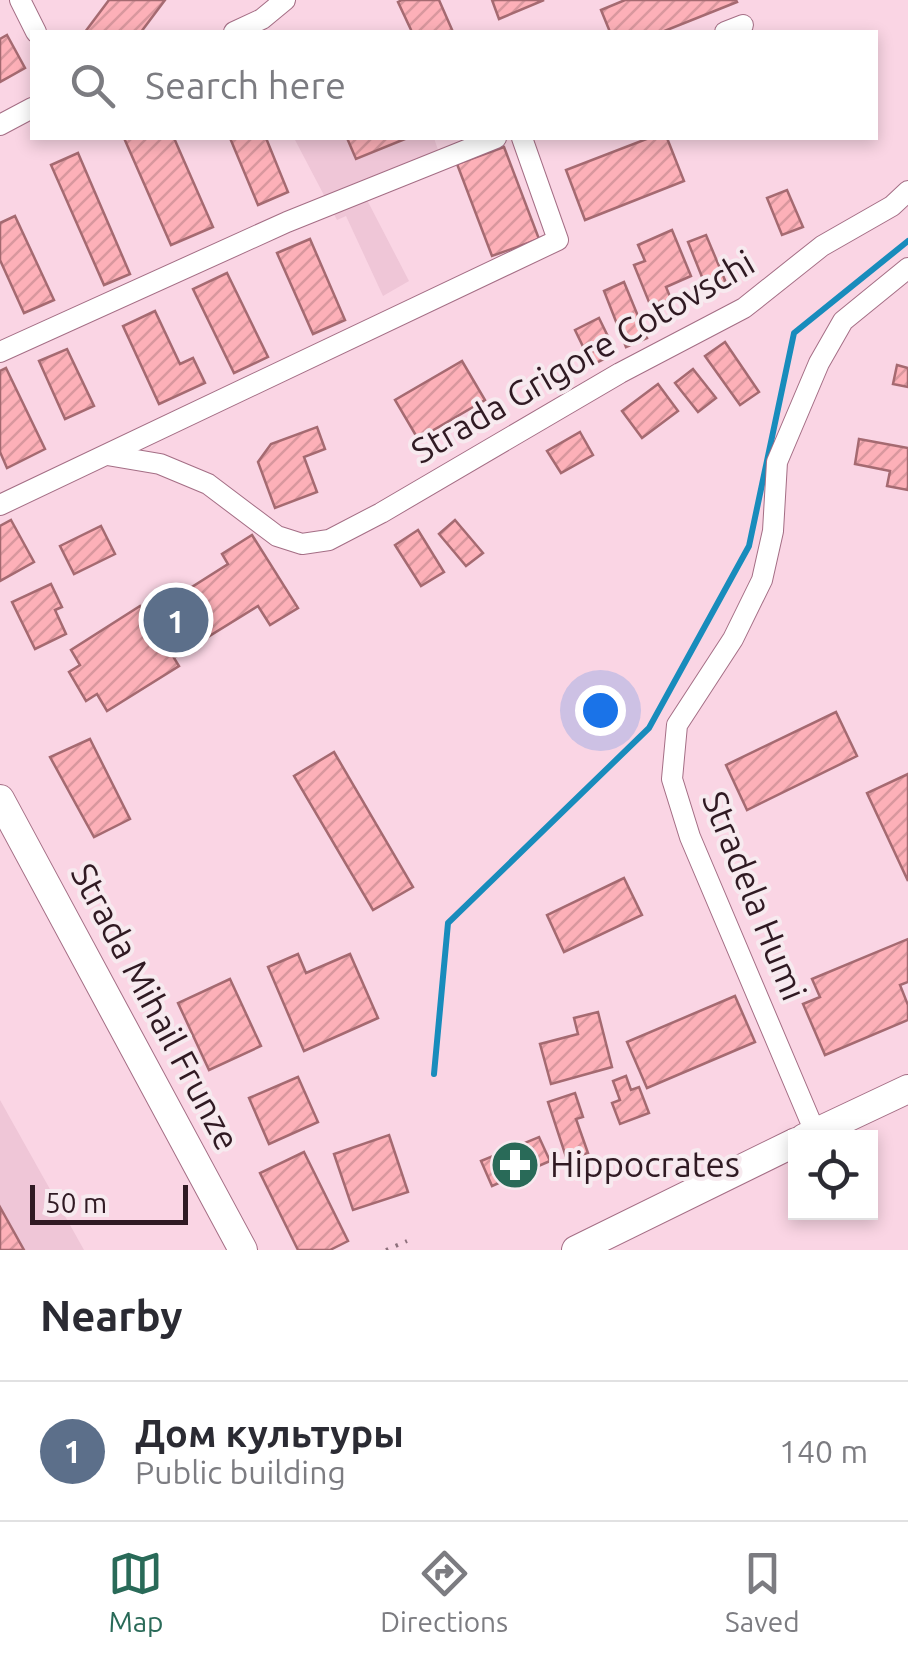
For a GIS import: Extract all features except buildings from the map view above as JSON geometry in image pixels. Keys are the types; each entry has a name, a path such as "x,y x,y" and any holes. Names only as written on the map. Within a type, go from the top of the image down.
{"main road":[{"name":"Strada Mihail Frunze","path":"0,799 244,1250"},
{"path":"820,1130 908,1089"},
{"path":"576,1250 788,1145"}],"street":[{"path":"20,0 35,30"},
{"path":"238,30 262,19 284,0"},
{"path":"0,125 30,109"},
{"path":"0,352 287,222 491,140"},
{"path":"0,505 558,240 523,140"},
{"name":"Strada Grigore Cotovschi","path":"107,455 160,464 208,484 277,536 302,544 329,540 382,513 620,372 744,308 822,246 892,206 908,192"},
{"name":"Stradela Humi","path":"802,1130 672,779 677,726 733,639 762,580 774,531 777,462 819,363 843,321 908,268"}],"path":[{"path":"386,1250 406,1241"}],"shaded area":[{"path":"295,140 435,140 442,162 366,198 409,281 383,296 346,216 337,220"},
{"path":"0,1100 84,1250 0,1250"}],"waterway":[{"path":"434,1074 448,923 649,728 749,546 794,333 908,241"}],"place":[{"name":"Дом культуры","path":"176,620"},
{"name":"Hippocrates","path":"515,1165"}]}
